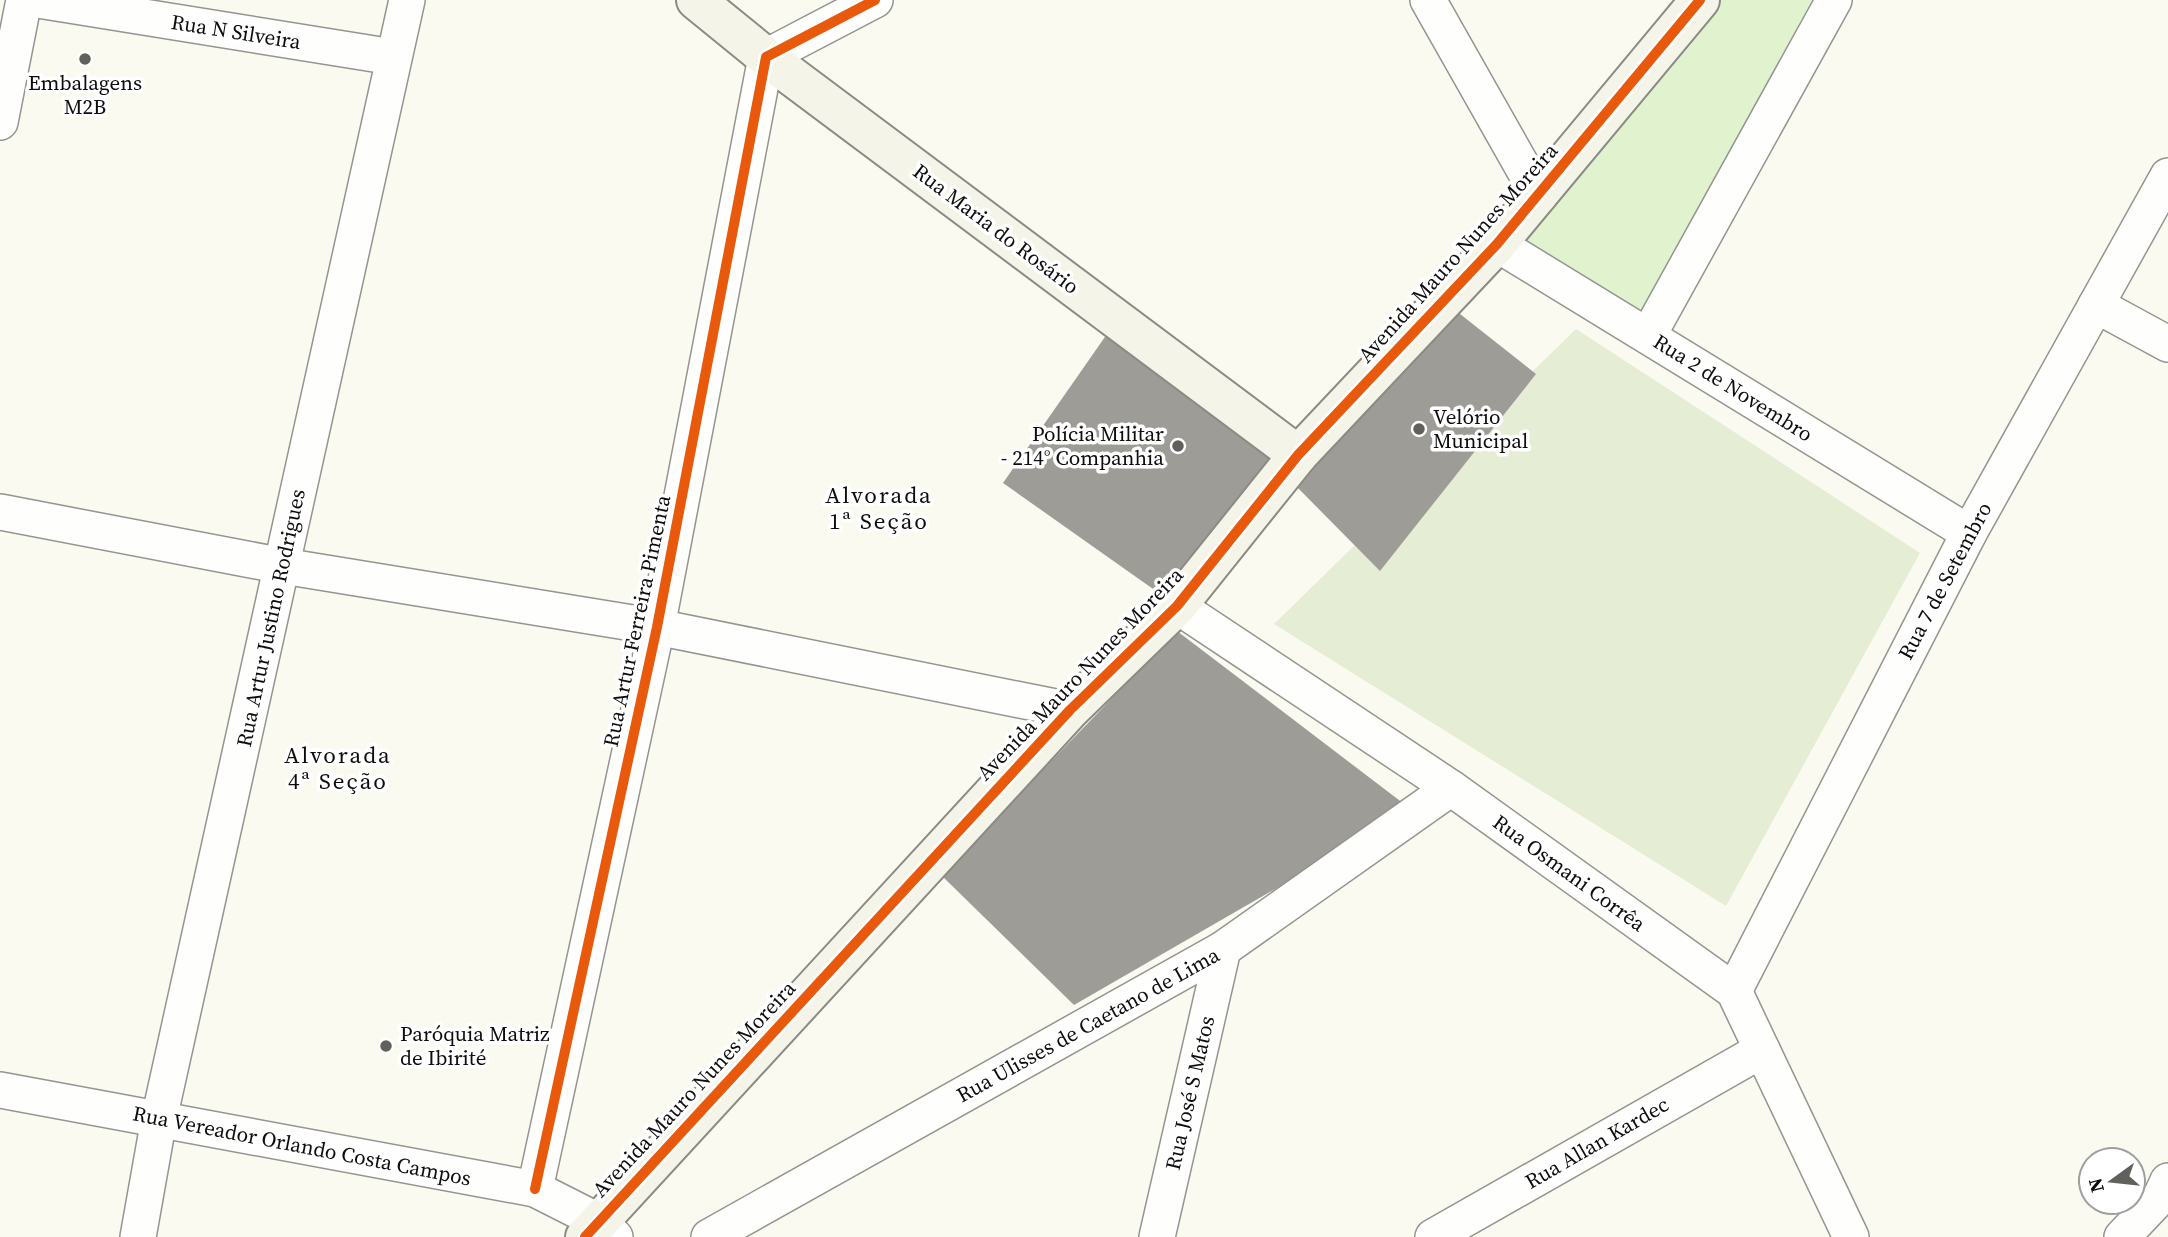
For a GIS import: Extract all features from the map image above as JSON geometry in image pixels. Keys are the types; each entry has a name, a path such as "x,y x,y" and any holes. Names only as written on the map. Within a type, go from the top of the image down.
{"street":[{"path":"0,122 24,0"},
{"name":"Rua N Silveira","path":"38,0 393,57"},
{"name":"Rua Artur Justino Rodrigues","path":"138,1237 159,1119 407,0"},
{"name":"Rua Maria do Rosário","path":"696,0 766,57 1298,455"},
{"path":"766,57 875,0"},
{"path":"1428,0 1539,196"},
{"name":"Avenida Mauro Nunes Moreira","path":"599,1232 1070,710 1177,606 1298,455 1497,244 1700,0"},
{"path":"1648,336 1834,0"},
{"name":"Rua Artur Ferreira Pimenta","path":"535,1189 657,627 766,57"},
{"name":"Rua 7 de Setembro","path":"1734,991 1969,533 2168,176"},
{"name":"Rua 2 de Novembro","path":"1497,244 1969,533"},
{"path":"2096,305 2168,344"},
{"path":"0,512 283,566 657,627 1070,710"},
{"name":"Rua Osmani Corrêa","path":"1177,606 1451,788 1734,991 1851,1237"},
{"name":"Rua Ulisses de Caetano de Lima","path":"709,1237 1223,949 1451,788"},
{"name":"Rua José S Matos","path":"1157,1237 1223,949"},
{"name":"Rua Allan Kardec","path":"1433,1237 1762,1050"},
{"name":"Rua Vereador Orlando Costa Campos","path":"0,1090 535,1189 599,1232"},
{"path":"2122,1237 2161,1196 2168,1181"}],"green space":[{"path":"1716,0 1812,0 1640,319 1516,242"},
{"path":"1576,329 1920,553 1726,906 1274,624"}],"building":[{"name":"Velório Municipal","path":"1455,310 1536,374 1380,571 1295,485"},
{"path":"1107,334 1275,453 1163,596 1003,483"},
{"path":"1177,631 1412,810 1074,1005 941,875"}],"cycle path":[{"path":"535,1189 657,627 766,57 875,0"},
{"path":"585,1237 1070,710 1177,606 1298,455 1497,244 1700,0"}],"place":[{"name":"Embalagens M2B","path":"85,59"},
{"name":"Velório Municipal","path":"1419,429"},
{"name":"Polícia Militar - 214° Companhia","path":"1178,446"},
{"name":"Paróquia Matriz de Ibirité","path":"386,1046"}],"district":[{"name":"Alvorada 1ª Seção","path":"879,508"},
{"name":"Alvorada 4ª Seção","path":"338,768"}]}
